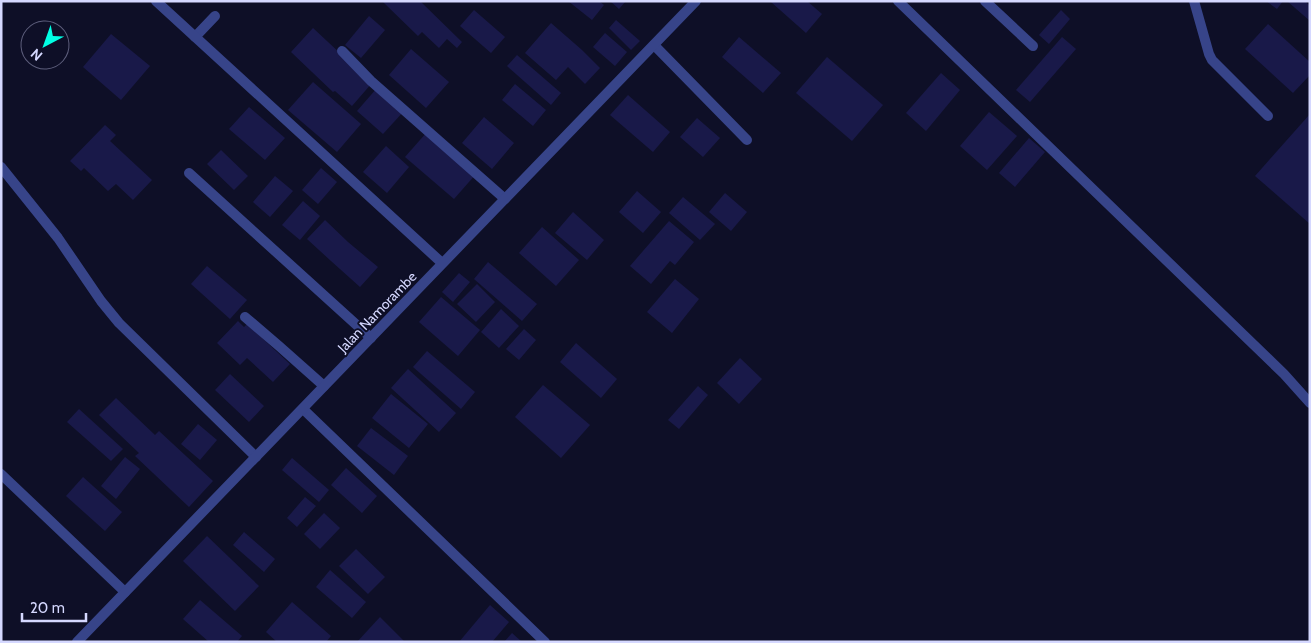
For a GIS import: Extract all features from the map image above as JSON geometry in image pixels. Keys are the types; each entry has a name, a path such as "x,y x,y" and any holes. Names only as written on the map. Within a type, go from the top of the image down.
{"street":[{"path":"156,1 442,264"},
{"name":"Jalan Namorambe","path":"77,642 696,1"},
{"path":"898,1 1284,374 1310,403"},
{"path":"985,1 1033,46"},
{"path":"1194,1 1212,60 1268,116"},
{"path":"195,38 215,16"},
{"path":"654,45 747,140"},
{"path":"342,51 371,81 505,200"},
{"path":"1,167 58,238 101,300 119,322 256,457"},
{"path":"189,173 371,338"},
{"path":"245,317 324,386"},
{"path":"302,409 546,642"},
{"path":"1,474 125,592"}],"building":[{"path":"384,1 420,1 462,42 457,48 447,39 439,48 422,32 418,36"},
{"path":"568,1 599,1 604,5 592,20"},
{"path":"610,1 626,1 619,9"},
{"path":"772,1 807,1 822,14 806,33"},
{"path":"1266,1 1283,1 1277,9"},
{"path":"1287,1 1305,1 1310,6 1310,21"},
{"path":"474,10 505,37 491,53 460,26"},
{"path":"1061,10 1070,19 1049,44 1039,35"},
{"path":"369,16 385,30 361,58 345,45"},
{"path":"616,20 640,41 631,50 609,28"},
{"path":"551,23 600,68 585,84 568,67 556,80 525,53"},
{"path":"1268,24 1310,62 1310,75 1293,93 1245,49"},
{"path":"313,28 372,83 352,106 335,91 333,92 291,52"},
{"path":"605,33 627,52 615,66 593,47"},
{"path":"111,34 150,66 121,100 83,67"},
{"path":"739,37 781,73 763,93 722,57"},
{"path":"1062,37 1076,49 1030,102 1016,90"},
{"path":"411,49 449,82 426,108 389,75"},
{"path":"517,55 561,93 551,105 507,66"},
{"path":"827,57 883,105 852,141 796,93"},
{"path":"941,73 960,90 926,131 906,113"},
{"path":"313,82 361,124 337,152 288,110"},
{"path":"515,84 546,110 533,126 502,100"},
{"path":"377,88 404,111 383,134 357,111"},
{"path":"628,95 670,132 653,152 610,115"},
{"path":"249,107 285,138 265,160 229,129"},
{"path":"989,112 1017,136 987,170 960,146"},
{"path":"1310,114 1310,224 1255,176"},
{"path":"484,117 514,143 492,169 462,143"},
{"path":"697,118 720,138 703,157 680,137"},
{"path":"105,125 116,135 110,141 152,180 133,200 116,184 108,191 84,168 81,171 70,161"},
{"path":"427,132 476,174 454,199 405,157"},
{"path":"1029,138 1045,152 1015,187 999,173"},
{"path":"386,146 409,167 387,193 363,172"},
{"path":"221,150 248,176 234,190 207,164"},
{"path":"321,168 337,182 318,204 302,190"},
{"path":"275,176 293,191 270,217 253,202"},
{"path":"637,191 661,212 643,233 619,212"},
{"path":"725,193 747,212 731,231 709,212"},
{"path":"683,197 715,224 700,240 669,213"},
{"path":"303,201 320,216 300,240 282,225"},
{"path":"573,212 604,240 587,260 555,233"},
{"path":"325,220 378,267 360,287 307,239"},
{"path":"669,221 694,242 675,265 670,261 651,284 630,266"},
{"path":"542,227 579,260 556,286 519,253"},
{"path":"488,262 537,304 522,321 474,279"},
{"path":"207,266 247,300 230,319 191,284"},
{"path":"459,273 470,282 453,302 442,292"},
{"path":"675,279 699,299 672,333 647,312"},
{"path":"477,284 495,302 476,322 457,304"},
{"path":"441,297 480,330 458,356 419,322"},
{"path":"501,309 519,326 499,348 481,332"},
{"path":"238,321 244,327 247,324 290,364 273,382 247,358 240,365 217,343"},
{"path":"524,329 536,340 519,360 506,349"},
{"path":"576,343 617,379 601,398 560,362"},
{"path":"427,351 475,392 461,409 413,367"},
{"path":"740,358 762,379 739,404 717,383"},
{"path":"408,369 456,413 439,432 391,388"},
{"path":"230,374 264,406 249,422 215,390"},
{"path":"543,385 590,425 561,458 515,417"},
{"path":"698,386 708,395 679,429 668,420"},
{"path":"391,394 428,424 409,448 372,418"},
{"path":"116,398 155,435 159,431 213,481 189,507 135,456 139,453 99,415"},
{"path":"79,409 123,449 111,461 67,422"},
{"path":"198,424 217,440 200,460 181,444"},
{"path":"371,428 408,456 394,475 357,446"},
{"path":"125,457 140,469 116,499 101,486"},
{"path":"292,458 329,490 319,502 282,470"},
{"path":"346,468 377,496 362,513 331,485"},
{"path":"83,477 122,512 105,531 66,496"},
{"path":"305,497 316,506 297,527 287,518"},
{"path":"324,513 340,528 320,549 304,534"},
{"path":"244,532 275,559 264,572 233,545"},
{"path":"207,536 259,586 235,611 183,561"},
{"path":"356,549 385,577 368,594 339,566"},
{"path":"330,570 366,602 352,618 316,587"},
{"path":"200,600 242,636 237,642 209,642 183,619"},
{"path":"292,602 331,636 326,642 277,642 266,632"},
{"path":"490,605 509,622 492,642 459,642"},
{"path":"380,617 405,642 357,642"},
{"path":"512,633 522,642 504,642"}]}
